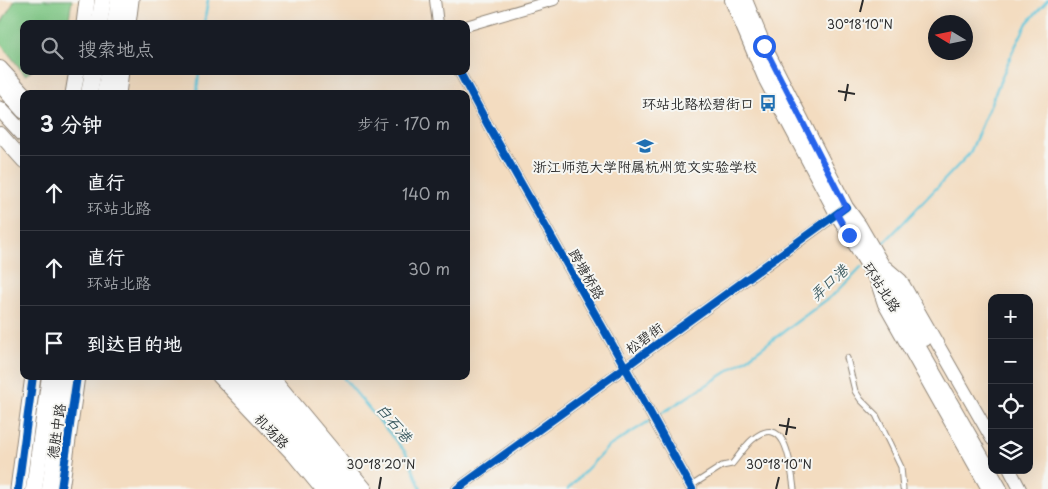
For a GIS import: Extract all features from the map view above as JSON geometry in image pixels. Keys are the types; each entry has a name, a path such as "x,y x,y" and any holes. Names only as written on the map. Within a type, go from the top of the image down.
{"highway":[{"path":"100,20 102,0"},
{"path":"116,20 119,0"},
{"path":"90,90 91,75"},
{"path":"106,90 108,75"},
{"path":"34,489 49,380"},
{"path":"50,489 65,380"}],"main road":[{"path":"85,20 88,0"},
{"path":"128,20 131,0"},
{"name":"环站北路","path":"732,0 766,80 842,210 859,225 879,271 902,316 1000,489"},
{"name":"环站北路","path":"745,0 764,46 842,210 849,235 879,271 988,450"},
{"path":"0,68 20,90"},
{"path":"75,90 76,75"},
{"path":"119,90 120,75"},
{"path":"0,84 20,106"},
{"path":"0,110 20,131"},
{"path":"0,134 20,156"},
{"path":"18,489 33,380"},
{"name":"德胜中路","path":"61,489 76,380"},
{"name":"机场路","path":"223,380 294,455 322,489"},
{"name":"机场路","path":"241,380 291,434 334,489"},
{"name":"机场路","path":"259,380 309,437 349,489"},
{"path":"274,380 365,489"},
{"path":"1001,474 1010,489"}],"street":[{"path":"435,0 438,20"},
{"path":"470,25 554,0"},
{"name":"跨塘桥路","path":"462,75 470,90"},
{"name":"跨塘桥路","path":"470,90 691,488"},
{"name":"松碧街","path":"457,489 842,210"},
{"path":"879,271 901,280 988,432"},
{"path":"879,271 884,304 988,489"},
{"path":"1012,474 1020,489"}],"lane":[{"path":"847,358 855,390 861,400 876,415 901,467 903,489"},
{"path":"691,488 722,466 732,464 751,440 759,435 771,432 778,434 784,440 794,489"}],"green space":[{"path":"15,0 72,0 69,20 20,20 20,68 0,42 0,25"}],"waterway":[{"name":"白石港","path":"205,20 208,0"},
{"name":"弄口港","path":"878,249 970,153 1012,53 1027,23 1048,0"},
{"name":"白石港","path":"197,90 199,75"},
{"name":"弄口港","path":"656,417 744,361 837,292 862,266"},
{"name":"白石港","path":"345,380 406,453 421,489"},
{"name":"弄口港","path":"568,489 608,447 651,420"}],"cycle path":[{"path":"461,75 469,90"},
{"path":"470,91 692,489"},
{"path":"457,489 846,207"},
{"path":"18,489 32,380"},
{"path":"61,489 76,380"}],"place":[{"name":"环站北路松碧街口","path":"768,103"},
{"name":"浙江师范大学附属杭州笕文实验学校","path":"645,146"}],"route":[{"path":"764,46 846,207 837,214 849,235"}]}
